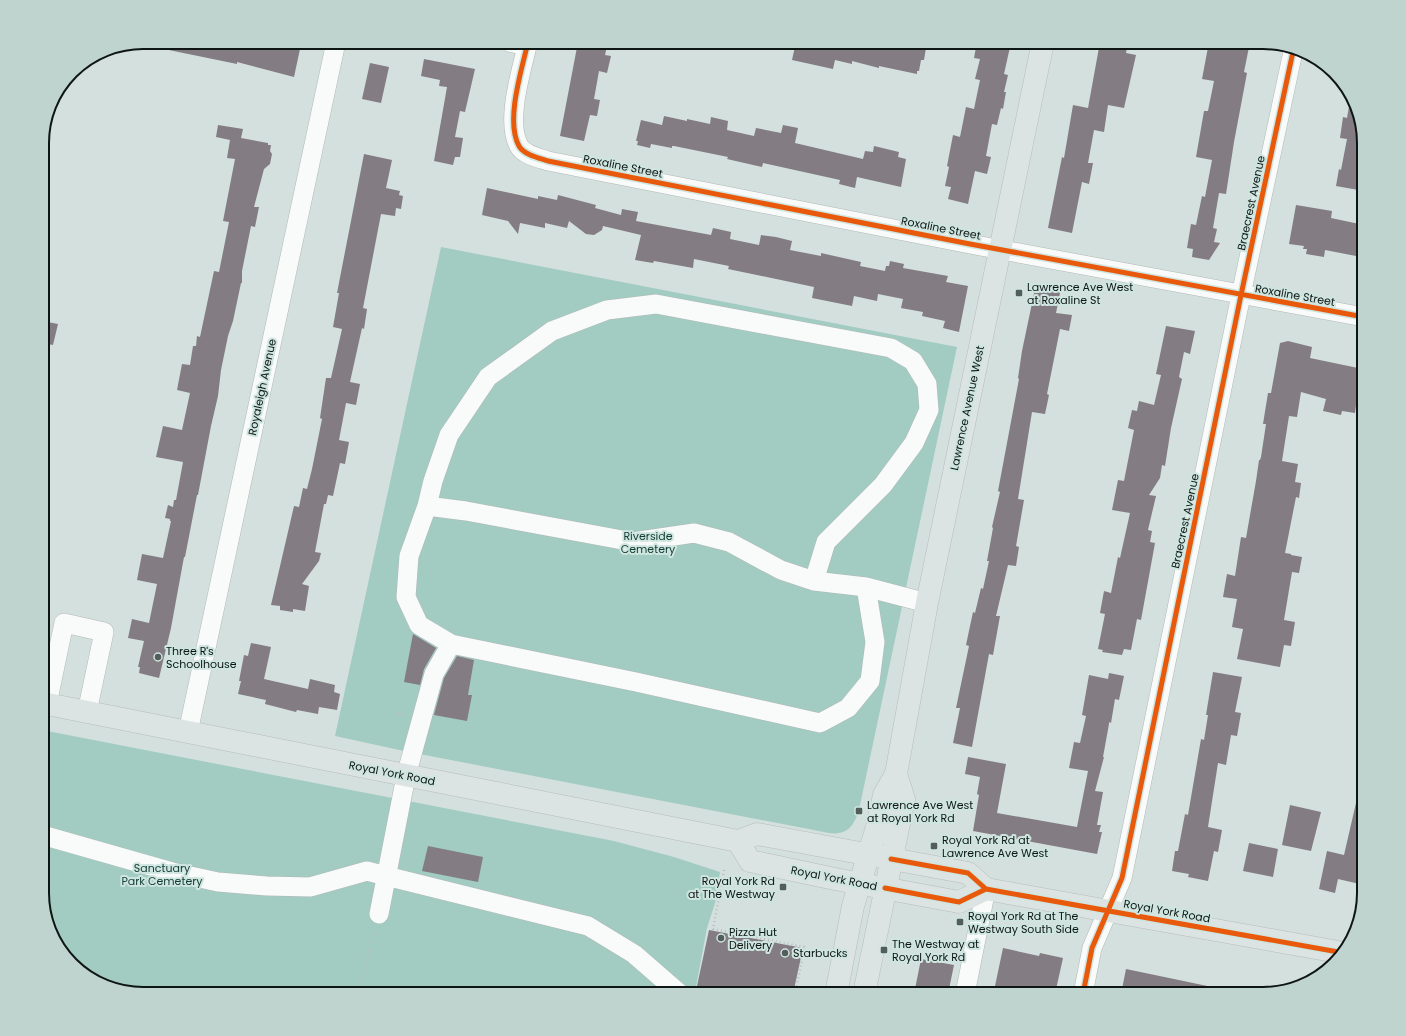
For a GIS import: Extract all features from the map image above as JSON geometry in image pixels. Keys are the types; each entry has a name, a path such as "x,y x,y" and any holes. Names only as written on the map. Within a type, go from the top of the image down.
{"main road":[{"name":"Lawrence Avenue West","path":"837,987 853,906 877,827 884,795 896,774 927,603 1042,49"},
{"name":"Royal York Road","path":"49,704 738,841 750,861 860,884 959,902 986,889 1337,952"},
{"name":"Lawrence Avenue West","path":"865,987 904,799 896,774"},
{"path":"738,841 757,834 968,873 986,889"}],"street":[{"name":"Royaleigh Avenue","path":"188,732 334,49"},
{"name":"Roxaline Street","path":"520,49 513,111 514,130 519,147 531,156 548,161 1000,250 1357,316"},
{"name":"Braecrest Avenue","path":"1084,987 1092,948 1122,878 1241,295 1293,54"},
{"path":"814,581 826,542 883,485 914,443 929,410 927,384 914,362 891,348 656,304 607,310 552,331 488,377 449,435 433,482 427,506 409,556 406,597 419,625 451,644 636,682 820,723 848,708 870,681 875,642 866,588"},
{"path":"427,506 466,510 633,542 694,533 729,542 781,570 814,581 866,588 927,603"},
{"path":"49,683 64,623 104,632 87,712"},
{"path":"379,914 406,776 434,674 451,644"},
{"path":"49,837 172,872 218,882 267,886 310,887 367,871 588,926 634,954 672,987"},
{"path":"966,987 986,889"}],"path":[{"path":"724,870 713,929 804,947 804,950 830,955"},
{"path":"360,987 379,914"},
{"path":"796,987 804,950"}],"green space":[{"name":"Riverside Cemetery","path":"441,247 957,347 860,805 854,822 847,830 829,833 404,751 335,736"},
{"name":"Sanctuary Park Cemetery","path":"49,731 614,841 674,857 720,872 715,903 707,928 696,987 143,987 119,984 101,977 76,960 59,935 52,917 49,899"}],"building":[{"path":"164,49 300,49 294,77 237,62 237,64"},
{"path":"577,49 606,49 605,55 611,56 607,73 599,71 594,99 600,100 597,116 590,115 584,141 560,136"},
{"path":"794,49 926,49 924,60 921,60 917,74 879,66 879,68 852,61 852,64 835,60 833,69 792,60"},
{"path":"976,49 1010,49 1004,74 1008,75 1004,92 1006,92 1003,109 1001,108 997,125 992,124 986,156 991,157 987,174 975,171 968,204 948,199 951,187 945,186 953,135 960,137 966,107 974,109 980,80 975,79 980,59 974,58"},
{"path":"1099,49 1127,49 1126,53 1136,55 1124,108 1108,105 1104,132 1094,130 1088,163 1093,163 1089,184 1082,182 1072,233 1048,228 1062,157 1064,158 1073,105 1088,108"},
{"path":"1208,49 1249,49 1244,72 1247,73 1226,194 1219,193 1213,228 1217,229 1214,242 1220,243 1209,260 1192,257 1193,249 1187,248 1191,224 1196,225 1202,196 1205,197 1212,160 1196,157 1204,111 1208,111 1214,81 1202,79"},
{"path":"424,59 475,69 465,112 460,111 455,137 463,138 460,157 455,157 453,165 434,161 447,87 439,86 440,80 421,76"},
{"path":"370,63 389,67 381,103 362,99"},
{"path":"1349,106 1354,119 1356,131 1357,190 1336,186 1339,169 1341,170 1347,139 1340,138 1343,117 1347,118"},
{"path":"664,116 710,124 711,117 728,121 727,130 754,136 756,128 781,133 783,125 798,128 795,143 863,159 865,151 873,152 874,146 899,152 898,157 906,159 901,187 857,177 855,188 839,184 840,180 763,163 762,167 727,159 728,157 674,146 672,146 672,148 651,144 650,148 637,145 638,141 636,141 641,120 662,125"},
{"path":"218,125 243,129 241,138 268,143 268,145 271,145 270,151 272,154 270,164 264,169 254,207 259,207 255,227 251,226 242,271 242,283 228,336 221,370 218,396 184,557 171,628 159,678 139,673 140,667 138,667 144,641 128,638 132,619 149,623 157,584 137,580 142,554 163,558 171,521 170,519 165,518 168,505 173,507 174,500 176,500 183,462 156,457 163,426 182,430 190,393 177,390 182,364 190,365 193,346 196,346 197,336 200,337 214,271 219,272 229,222 223,221 235,159 227,158 230,140 216,137"},
{"path":"364,154 392,160 386,188 400,191 399,195 403,196 401,209 396,208 395,216 381,214 363,308 367,309 364,329 362,328 350,382 360,384 356,405 346,403 339,440 349,442 345,464 340,463 333,496 328,495 326,504 324,504 315,552 321,553 319,561 302,584 309,586 305,611 293,609 293,612 280,610 280,606 271,605 294,506 299,507 303,488 307,489 322,419 320,418 326,378 331,378 342,329 333,327 339,293 337,293"},
{"path":"487,188 538,199 538,196 557,200 558,195 596,205 595,208 621,215 622,209 638,212 636,221 711,235 713,228 731,232 730,239 759,245 761,235 776,237 792,241 790,250 821,256 821,253 861,262 860,266 885,271 886,266 889,266 890,261 904,264 903,268 948,276 946,282 968,286 959,332 943,328 945,321 922,316 923,312 901,308 903,299 878,294 877,301 854,296 852,306 812,298 814,287 728,269 729,266 694,259 693,268 654,261 653,263 635,260 641,235 603,226 602,230 594,235 586,234 569,221 567,228 545,223 545,228 520,223 518,234 508,221 482,215"},
{"path":"1296,205 1332,211 1331,218 1357,224 1356,256 1325,250 1324,257 1306,254 1307,249 1303,249 1304,246 1289,244"},
{"path":"1036,284 1061,288 1056,313 1072,315 1069,331 1060,329 1047,394 1049,395 1045,414 1032,412 1018,499 1024,500 1016,546 1019,547 1016,566 1008,565 996,616 1000,616 993,655 989,654 972,747 953,743 960,708 956,708 969,646 966,645 973,612 975,613 981,588 983,589 989,561 987,561 992,527 1000,492 998,491 1019,379 1022,351"},
{"path":"49,322 58,324 53,345 49,344"},
{"path":"1166,326 1195,331 1190,354 1184,352 1179,377 1182,379 1171,428 1165,466 1162,465 1160,478 1149,495 1156,496 1148,530 1152,531 1150,542 1155,543 1141,620 1137,619 1131,650 1124,649 1122,655 1102,652 1103,650 1098,649 1105,614 1100,613 1104,591 1111,593 1118,557 1120,558 1130,513 1112,510 1118,480 1124,481 1134,430 1128,428 1132,410 1137,411 1139,401 1154,405 1161,375 1156,374"},
{"path":"1288,341 1312,347 1310,358 1357,368 1357,405 1355,413 1342,411 1341,415 1323,411 1326,399 1301,392 1297,417 1289,416 1282,461 1298,464 1295,482 1301,483 1299,498 1296,497 1285,553 1302,557 1299,573 1292,572 1284,620 1295,622 1291,646 1284,645 1280,667 1237,659 1243,629 1232,627 1237,599 1223,597 1227,574 1235,576 1241,537 1246,538 1259,460 1261,457 1266,424 1263,424 1268,393 1271,393 1280,343"},
{"path":"413,634 436,648 424,669 420,685 404,682"},
{"path":"251,643 271,647 264,679 308,689 310,679 335,685 334,692 340,694 337,710 319,707 318,714 297,710 296,712 265,704 266,700 238,694 244,655 248,656"},
{"path":"457,656 474,660 468,695 472,695 467,721 434,715 444,678"},
{"path":"1213,672 1242,677 1235,712 1241,713 1237,736 1231,735 1226,765 1218,763 1208,827 1222,830 1218,852 1214,851 1208,881 1188,877 1189,874 1172,871 1175,851 1178,851 1185,814 1188,815 1201,739 1204,740 1208,715 1206,715"},
{"path":"1109,673 1124,676 1119,700 1115,699 1111,723 1109,722 1104,757 1095,791 1103,792 1097,825 1101,825 1099,832 1102,832 1097,854 973,831 979,795 977,794 980,777 965,774 968,757 1006,764 997,813 1077,827 1088,771 1069,768 1074,742 1080,743 1086,716 1082,715 1089,675 1108,679"},
{"path":"1357,799 1357,883 1338,879 1335,893 1319,889 1327,851 1344,855"},
{"path":"1290,805 1321,812 1311,851 1282,845"},
{"path":"1249,843 1278,849 1273,877 1243,871"},
{"path":"428,846 483,857 478,882 422,871"},
{"path":"709,930 803,948 795,987 697,986"},
{"path":"1003,948 1039,956 1040,953 1063,958 1057,987 995,986"},
{"path":"921,959 954,965 949,987 915,987"},
{"path":"1126,969 1212,987 1122,987"}],"cycle path":[{"path":"526,49 514,109 515,135 519,146 524,152 548,161 970,244 1357,316"},
{"path":"1084,987 1092,948 1122,878 1241,295 1293,54"},
{"path":"891,859 968,873 986,889 1337,952"},
{"path":"885,888 959,902 986,889"}],"place":[{"name":"Lawrence Ave West at Roxaline St","path":"1019,293"},
{"name":"Three R's Schoolhouse","path":"158,657"},
{"name":"Lawrence Ave West at Royal York Rd","path":"859,811"},
{"name":"Royal York Rd at Lawrence Ave West","path":"934,846"},
{"name":"Royal York Rd at The Westway","path":"783,887"},
{"name":"Royal York Rd at The Westway South Side","path":"960,922"},
{"name":"Pizza Hut Delivery","path":"721,938"},
{"name":"The Westway at Royal York Rd","path":"884,950"},
{"name":"Starbucks","path":"785,953"}]}
